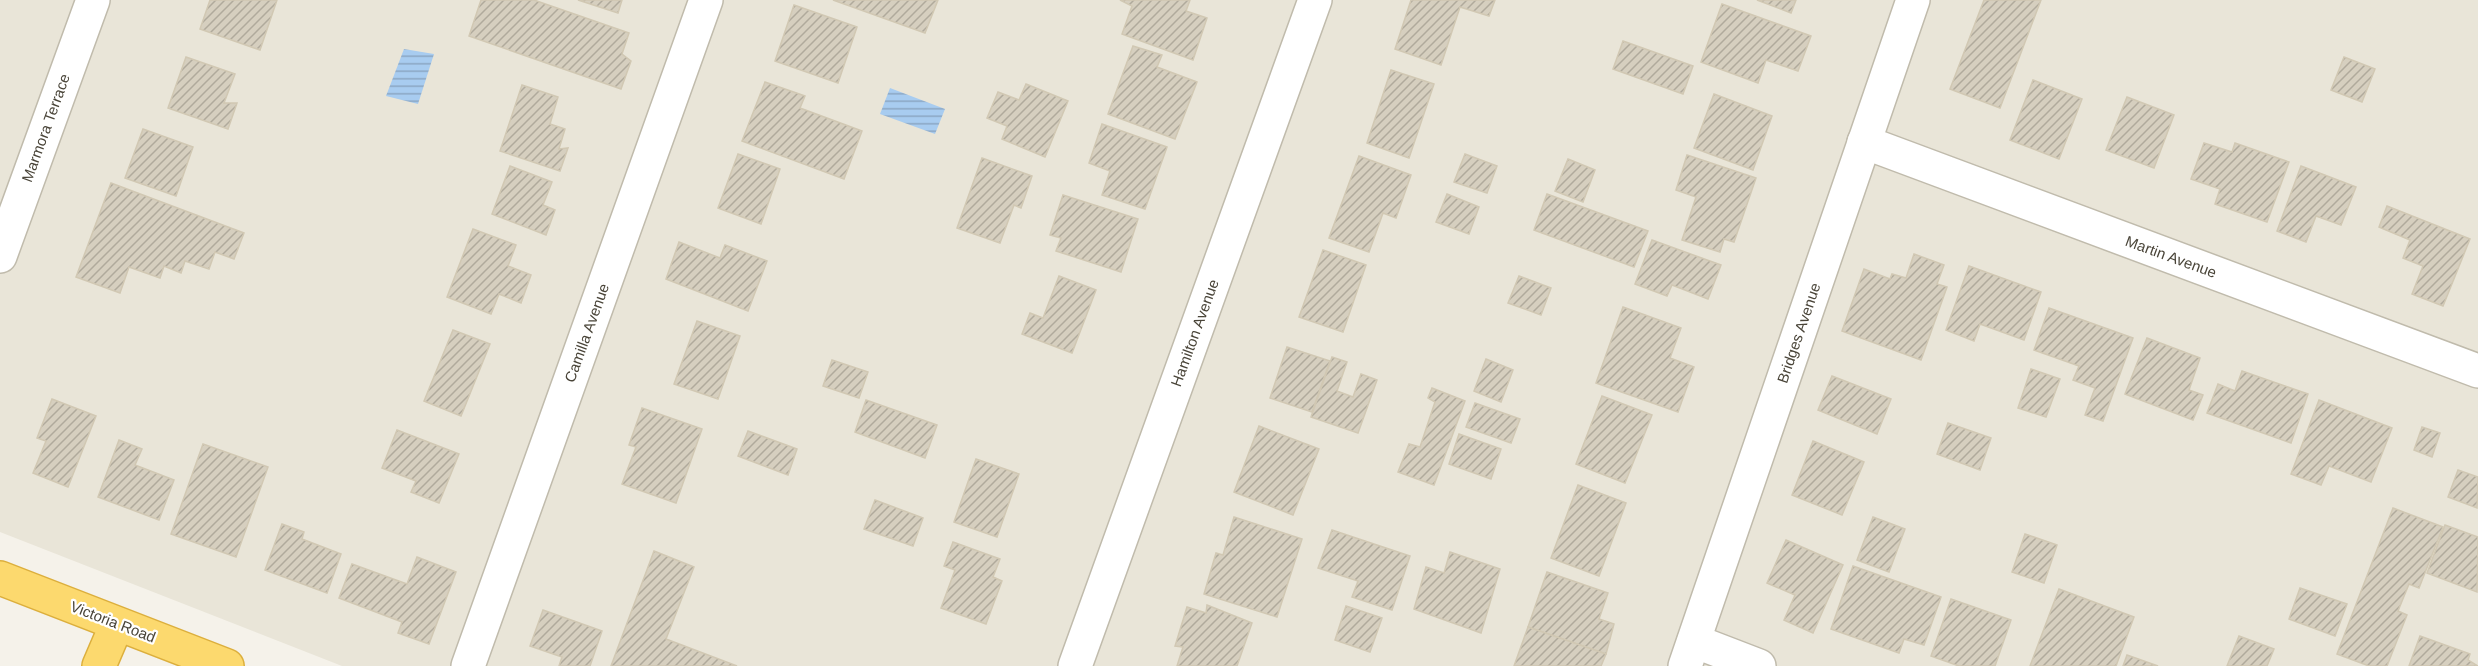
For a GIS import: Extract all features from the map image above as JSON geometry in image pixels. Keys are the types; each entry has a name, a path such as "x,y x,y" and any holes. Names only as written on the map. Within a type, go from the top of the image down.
{"highway":[{"name":"Victoria Road","path":"0,578 227,666"},
{"path":"99,666 117,624"}],"street":[{"name":"Marmora Terrace","path":"0,256 93,0"},
{"name":"Camilla Avenue","path":"468,666 706,0"},
{"name":"Hamilton Avenue","path":"1075,666 1315,0"},
{"name":"Bridges Avenue","path":"1689,654 1913,0"},
{"name":"Martin Avenue","path":"1864,142 2478,371"},
{"path":"1689,654 1759,666"}],"shaded area":[{"path":"0,0 2478,0 2478,666 342,666 0,532"}],"water":[{"path":"404,49 434,54 418,104 386,96"},
{"path":"890,88 945,109 935,134 880,114"}],"building":[{"path":"210,0 277,0 260,50 200,29"},
{"path":"481,0 534,0 629,33 622,54 631,61 621,89 469,36"},
{"path":"578,0 622,0 618,13"},
{"path":"833,0 938,0 925,33"},
{"path":"1120,0 1190,0 1186,11 1207,18 1193,60 1122,34 1132,6"},
{"path":"1411,0 1495,0 1489,16 1460,7 1441,65 1395,49"},
{"path":"1757,0 1796,0 1791,13"},
{"path":"1984,0 2041,0 2000,108 1950,89"},
{"path":"1722,4 1811,36 1798,71 1766,60 1758,83 1701,62"},
{"path":"794,5 857,27 838,83 775,61"},
{"path":"1623,41 1693,66 1683,94 1613,69"},
{"path":"1133,46 1162,55 1157,67 1197,82 1175,139 1108,114"},
{"path":"186,57 235,74 224,103 237,103 228,129 168,108"},
{"path":"2344,57 2375,69 2362,102 2331,90"},
{"path":"1391,70 1434,84 1409,158 1367,143"},
{"path":"2033,80 2082,99 2059,159 2010,140"},
{"path":"765,82 805,96 800,108 862,131 844,179 742,141"},
{"path":"1026,84 1068,101 1045,157 1002,139 1007,126 987,118 998,92 1019,100"},
{"path":"522,85 558,97 550,124 565,129 559,149 568,148 560,171 500,151"},
{"path":"1714,94 1772,116 1753,170 1694,148"},
{"path":"2127,97 2174,115 2154,168 2106,150"},
{"path":"1102,124 1167,147 1145,209 1102,195 1110,171 1089,163"},
{"path":"143,129 193,147 176,196 125,178"},
{"path":"2204,143 2232,152 2235,143 2289,162 2267,222 2215,204 2220,189 2191,179"},
{"path":"738,154 780,169 761,224 718,208"},
{"path":"1465,154 1497,166 1487,193 1454,182"},
{"path":"1687,155 1756,178 1734,242 1724,239 1720,252 1682,240 1696,197 1676,190"},
{"path":"1359,156 1411,175 1396,218 1383,213 1369,252 1329,238"},
{"path":"982,158 1032,176 1021,208 1014,205 1000,243 957,228"},
{"path":"1568,159 1595,170 1583,202 1555,191"},
{"path":"510,166 552,182 543,205 555,210 546,235 492,214"},
{"path":"2301,166 2356,187 2341,225 2316,216 2306,242 2277,231"},
{"path":"111,183 244,233 234,259 215,252 209,269 185,261 181,273 164,266 160,278 129,267 120,293 76,277"},
{"path":"1447,194 1479,207 1469,234 1436,222"},
{"path":"1547,194 1648,231 1634,267 1534,230"},
{"path":"1063,195 1138,219 1121,272 1056,251 1061,238 1050,235"},
{"path":"2387,206 2470,239 2443,306 2412,294 2423,266 2403,258 2410,240 2379,227"},
{"path":"473,229 516,245 508,266 531,275 521,303 499,294 491,314 447,297"},
{"path":"1652,240 1721,265 1708,299 1672,285 1667,296 1635,284"},
{"path":"679,242 720,258 725,245 767,261 748,311 666,279"},
{"path":"1323,250 1366,265 1343,332 1299,317"},
{"path":"1914,254 1944,265 1937,284 1947,287 1921,360 1842,331 1864,269 1890,279 1892,274 1906,278"},
{"path":"1969,266 2041,292 2024,340 1980,324 1974,341 1946,330"},
{"path":"1059,276 1096,290 1072,353 1022,334 1030,313 1043,318"},
{"path":"1519,276 1551,288 1541,315 1508,303"},
{"path":"1623,307 1681,328 1670,358 1694,367 1678,412 1596,383"},
{"path":"2049,308 2133,338 2103,421 2085,415 2095,388 2073,380 2079,366 2034,350"},
{"path":"697,321 740,336 718,399 674,384"},
{"path":"453,330 490,344 461,416 424,401"},
{"path":"2147,338 2200,358 2189,390 2203,395 2193,420 2125,394"},
{"path":"1287,347 1330,361 1312,412 1270,398"},
{"path":"1332,357 1347,362 1337,391 1353,397 1361,374 1377,380 1358,433 1311,417"},
{"path":"1486,359 1513,370 1501,402 1474,391"},
{"path":"832,360 868,372 859,398 823,386"},
{"path":"2031,369 2060,379 2046,417 2018,408"},
{"path":"2242,371 2308,394 2291,443 2207,413 2218,384 2235,391"},
{"path":"1832,376 1891,399 1877,434 1818,410"},
{"path":"1432,388 1465,401 1434,485 1398,472 1409,444 1420,447 1435,402 1428,398"},
{"path":"1602,396 1652,415 1625,483 1576,464"},
{"path":"52,399 96,416 68,487 33,473 46,441 37,438"},
{"path":"866,400 937,425 925,458 855,432"},
{"path":"2319,400 2392,428 2371,482 2329,466 2321,485 2291,474"},
{"path":"1475,403 1520,419 1511,443 1466,427"},
{"path":"642,408 702,429 676,503 622,484 636,447 629,445"},
{"path":"1948,423 1991,438 1980,470 1937,454"},
{"path":"1259,426 1319,449 1293,515 1234,492"},
{"path":"2422,427 2440,433 2432,457 2414,450"},
{"path":"397,430 459,454 439,503 411,492 416,481 382,468"},
{"path":"748,431 797,449 788,475 738,456"},
{"path":"1459,434 1501,449 1491,479 1449,464"},
{"path":"119,440 142,449 135,465 174,480 159,520 98,497"},
{"path":"1813,441 1864,462 1842,515 1792,495"},
{"path":"203,444 268,467 236,557 171,534"},
{"path":"976,459 1019,474 997,537 954,522"},
{"path":"2458,470 2478,477 2477,508 2448,497"},
{"path":"1578,485 1626,503 1599,576 1551,558"},
{"path":"875,500 923,518 913,546 864,529"},
{"path":"2393,508 2443,527 2419,588 2409,584 2398,611 2407,615 2387,666 2369,666 2337,654"},
{"path":"1234,517 1302,539 1277,617 1204,594 1216,553 1223,555"},
{"path":"1873,517 1905,529 1889,572 1857,560"},
{"path":"282,524 304,532 302,539 341,554 327,593 265,570"},
{"path":"2445,525 2478,537 2477,592 2427,573"},
{"path":"1332,530 1410,556 1392,610 1352,597 1358,581 1318,568"},
{"path":"2025,534 2057,545 2044,583 2012,572"},
{"path":"1786,540 1843,565 1813,633 1784,620 1795,595 1767,583"},
{"path":"953,542 1000,559 993,577 1002,581 986,624 941,608 955,570 944,566"},
{"path":"654,551 694,567 666,639 737,666 611,666"},
{"path":"1450,552 1500,569 1481,633 1414,609 1426,567 1444,573"},
{"path":"417,557 456,572 429,644 398,633 402,622 339,598 352,564 407,584"},
{"path":"1853,566 1941,597 1924,645 1904,639 1899,653 1831,629"},
{"path":"1547,572 1608,593 1599,619 1614,624 1606,654 1528,627"},
{"path":"2300,588 2347,604 2335,636 2289,619"},
{"path":"2059,589 2134,617 2116,666 2030,666"},
{"path":"1951,599 2011,620 1995,666 1959,666 1931,656"},
{"path":"1207,605 1252,623 1237,666 1177,666 1183,647 1175,646 1187,607 1206,613"},
{"path":"1346,606 1382,618 1370,652 1335,640"},
{"path":"543,610 602,631 590,666 559,666 562,657 530,646"},
{"path":"1528,627 1606,654 1601,666 1514,666"},
{"path":"2239,636 2274,649 2267,666 2227,666"},
{"path":"2420,636 2470,654 2468,660 2478,666 2409,666"},
{"path":"2127,655 2158,666 2123,666"}]}
